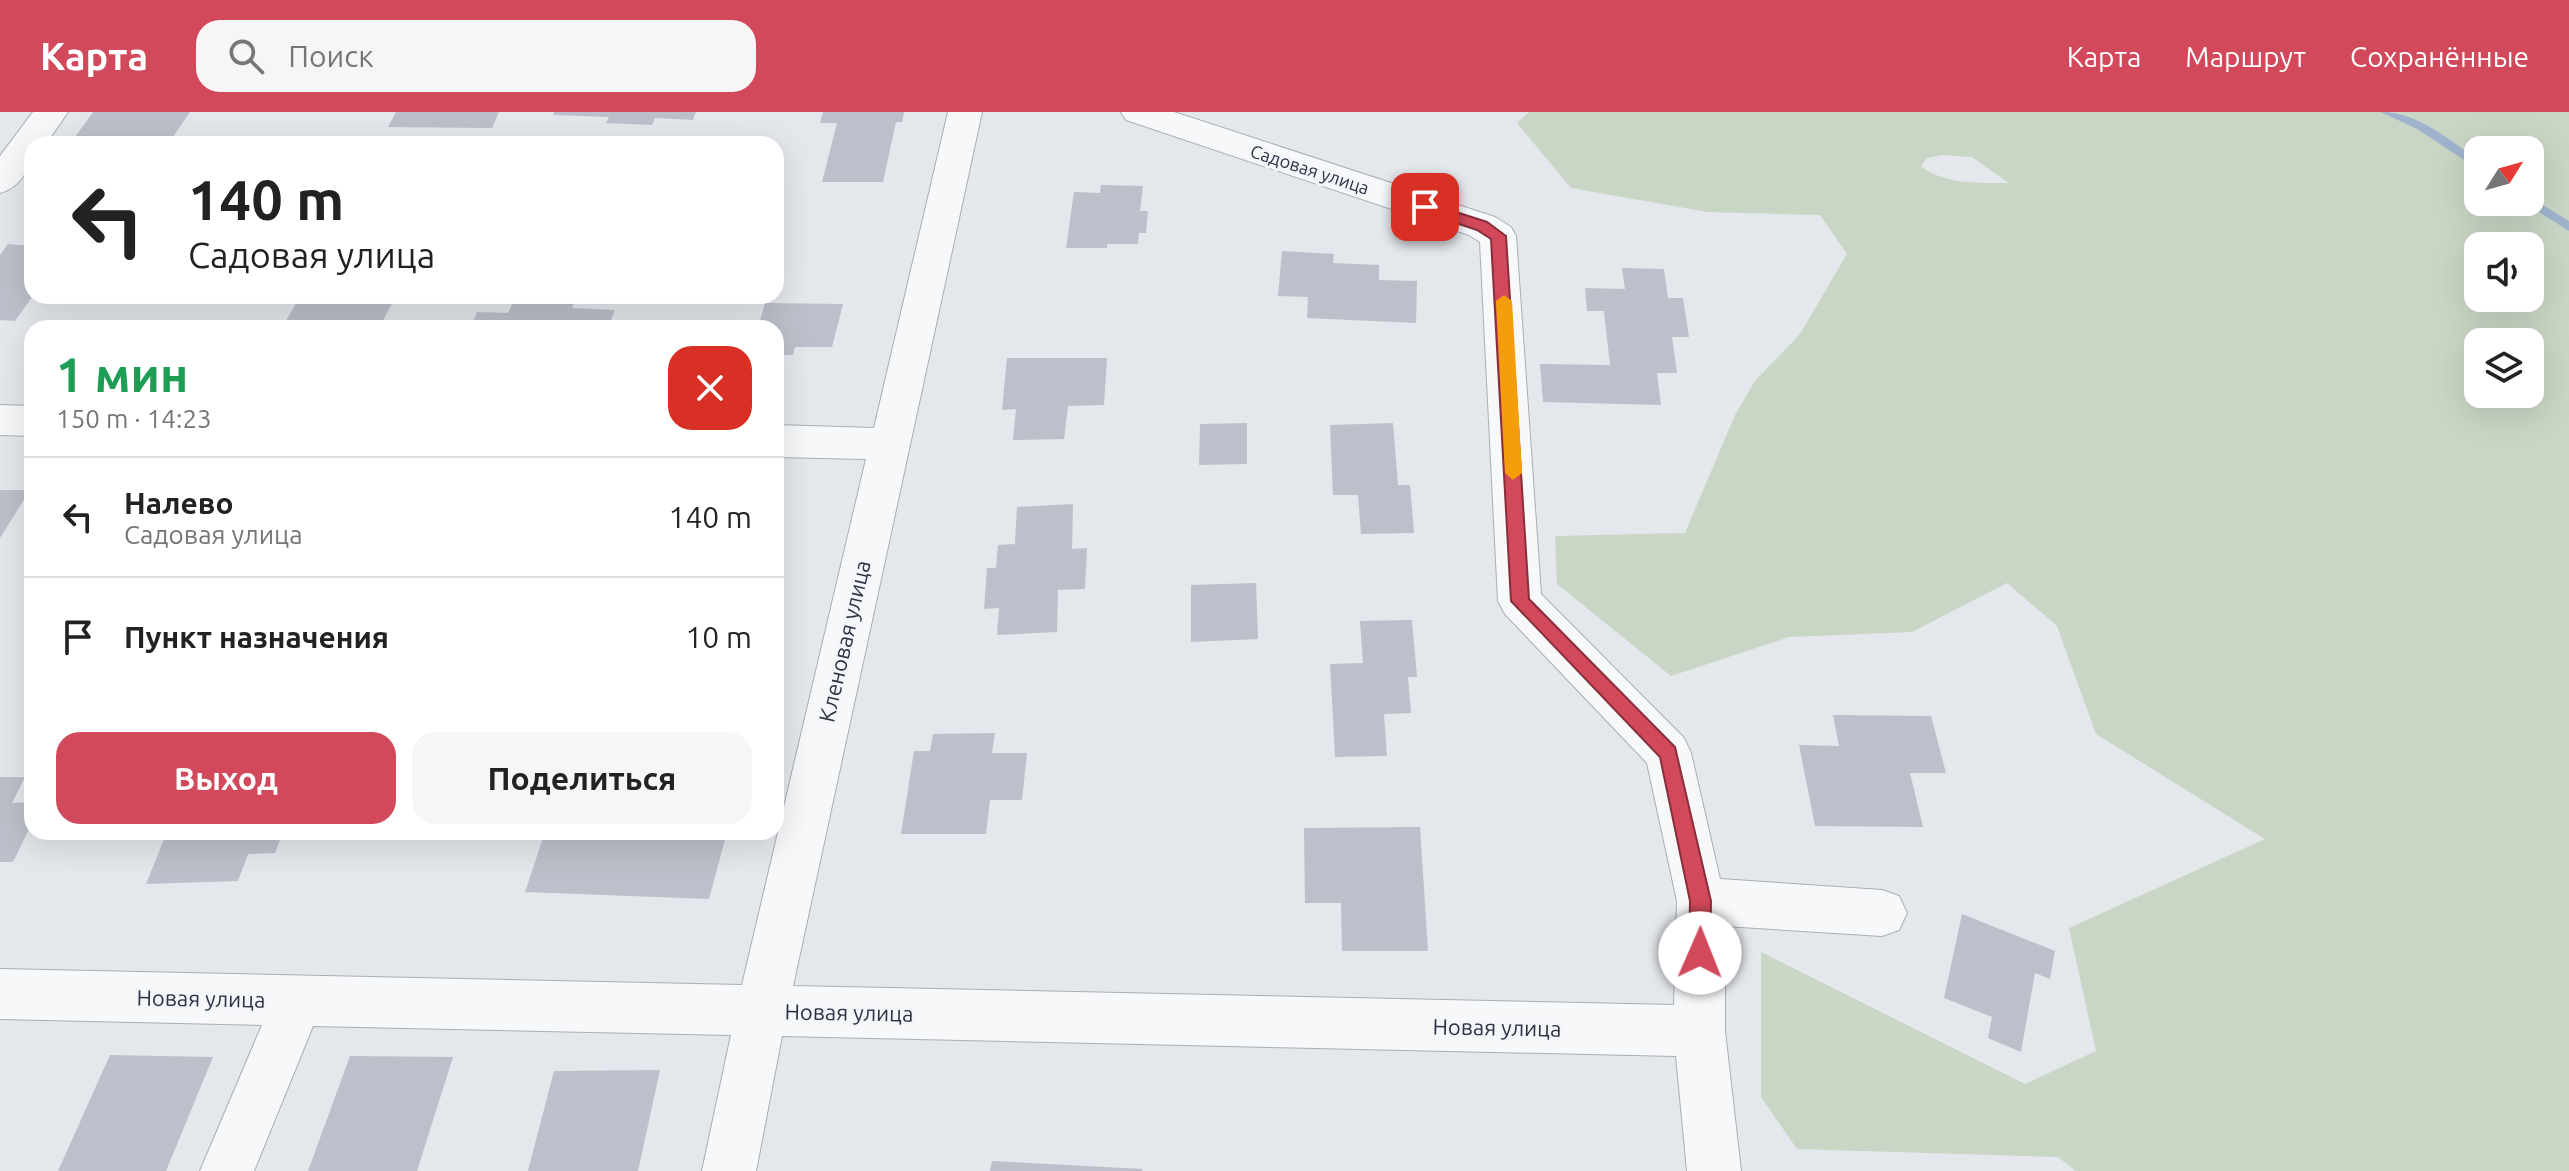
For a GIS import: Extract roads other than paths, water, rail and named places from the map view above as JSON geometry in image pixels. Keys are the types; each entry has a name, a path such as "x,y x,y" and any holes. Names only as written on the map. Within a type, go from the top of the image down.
{"street":[{"path":"33,136 51,112"},
{"name":"Кленовая улица","path":"729,1171 888,444 965,112"},
{"name":"Садовая улица","path":"1138,112 1482,226 1498,236 1501,245 1520,601 1668,753 1701,901"},
{"path":"0,181 24,149"},
{"path":"0,420 24,421"},
{"path":"784,441 888,444"},
{"path":"1714,1171 1699,1031 1701,901 1882,913"},
{"name":"Новая улица","path":"0,994 1699,1031"},
{"path":"227,1171 298,999"}],"waterway":[{"path":"2386,112 2421,126 2464,155"},
{"path":"2544,210 2569,227"}]}
